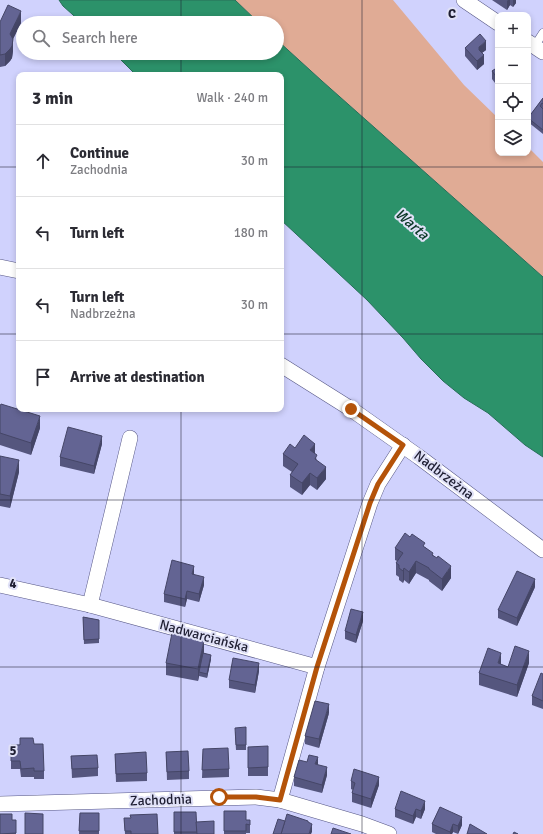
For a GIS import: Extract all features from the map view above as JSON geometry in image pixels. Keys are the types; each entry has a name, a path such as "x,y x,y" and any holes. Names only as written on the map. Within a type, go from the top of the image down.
{"street":[{"path":"464,0 495,20"},
{"path":"0,267 16,271"},
{"name":"Nadbrzeżna","path":"284,367 333,397 403,445 543,550"},
{"path":"90,605 130,438"},
{"path":"280,800 317,667 374,492 403,445"},
{"name":"Nadwarciańska","path":"0,586 90,605 317,667"},
{"name":"Zachodnia","path":"0,804 256,797 280,800 362,824 389,834"}],"lane":[{"path":"535,47 543,33"}],"shaded area":[{"path":"235,0 393,0 464,85 495,115 495,156 531,156 531,150 543,162 543,277 284,46 284,16 252,16"}],"water":[{"path":"59,0 235,0 252,16 74,16 63,6"},
{"name":"Warta","path":"284,46 543,277 543,457 525,445 488,413 464,398 443,381 367,300 284,223 284,72 133,72 121,60 284,60"}],"building":[{"path":"8,5 21,11 19,16 16,16 16,21 10,34 13,39 12,46 5,54 0,55 0,22"},
{"path":"480,34 486,41 479,47 479,50 484,55 477,61 465,48"},
{"path":"543,98 543,104 542,103 540,106 543,109 543,130 531,120 531,114"},
{"path":"1,404 16,409 16,412 27,412 40,416 31,443 0,433"},
{"path":"68,427 102,436 94,466 60,457"},
{"path":"304,435 315,444 310,450 317,455 315,459 326,467 317,478 310,473 302,483 290,475 298,464 283,454 290,444 295,448"},
{"path":"0,456 19,460 10,496 0,494"},
{"path":"405,533 410,537 412,534 425,543 423,546 433,553 432,555 437,558 438,556 451,566 442,579 429,568 416,561 409,572 404,568 403,571 399,568 399,565 396,563 403,553 395,548"},
{"path":"172,560 194,566 192,574 204,577 199,594 187,591 185,599 164,594"},
{"path":"517,571 535,579 517,618 498,610"},
{"path":"351,609 363,612 356,635 345,631"},
{"path":"83,617 99,620 99,639 84,640"},
{"path":"172,633 204,640 198,669 166,663"},
{"path":"515,646 529,651 517,685 479,673 488,648 501,653 498,663 508,667"},
{"path":"203,653 211,655 207,674 199,672"},
{"path":"233,658 259,663 255,685 229,680"},
{"path":"541,673 543,674 543,701 532,696"},
{"path":"315,701 329,704 319,739 305,736"},
{"path":"246,727 246,745 236,745 235,728"},
{"path":"20,738 33,738 34,744 43,744 44,771 34,771 34,768 21,769 20,761 11,761 11,745 20,745"},
{"path":"268,746 268,767 248,768 248,747"},
{"path":"228,748 229,769 202,770 203,749"},
{"path":"188,751 189,771 167,772 166,752"},
{"path":"146,752 147,773 116,774 115,754"},
{"path":"97,755 98,768 72,769 71,756"},
{"path":"309,755 318,757 315,764 327,767 322,785 294,777 299,760 307,762"},
{"path":"354,769 379,777 371,799 352,793 355,783 351,781"},
{"path":"401,791 425,801 421,811 416,809 413,816 395,809"},
{"path":"440,807 462,817 458,826 453,824 450,832 432,824"},
{"path":"224,811 246,811 246,820 250,820 250,825 246,824 246,831 224,831"},
{"path":"174,812 196,812 197,832 174,832"},
{"path":"25,813 43,814 43,834 25,834"},
{"path":"80,813 99,813 99,831 79,831"},
{"path":"0,814 12,814 12,820 16,820 16,833 0,834"},
{"path":"157,814 158,834 131,834 131,831 125,831 124,818 131,818 130,815"},
{"path":"287,814 308,821 312,824 309,834 281,834"},
{"path":"278,819 285,821 281,834 273,834"},
{"path":"214,821 214,834 197,834 196,822"},
{"path":"470,824 487,834 467,834"},
{"path":"333,828 351,834 331,834"}],"route":[{"path":"219,797 256,797 280,800 317,667 370,503 378,484 403,445 351,409"}]}
